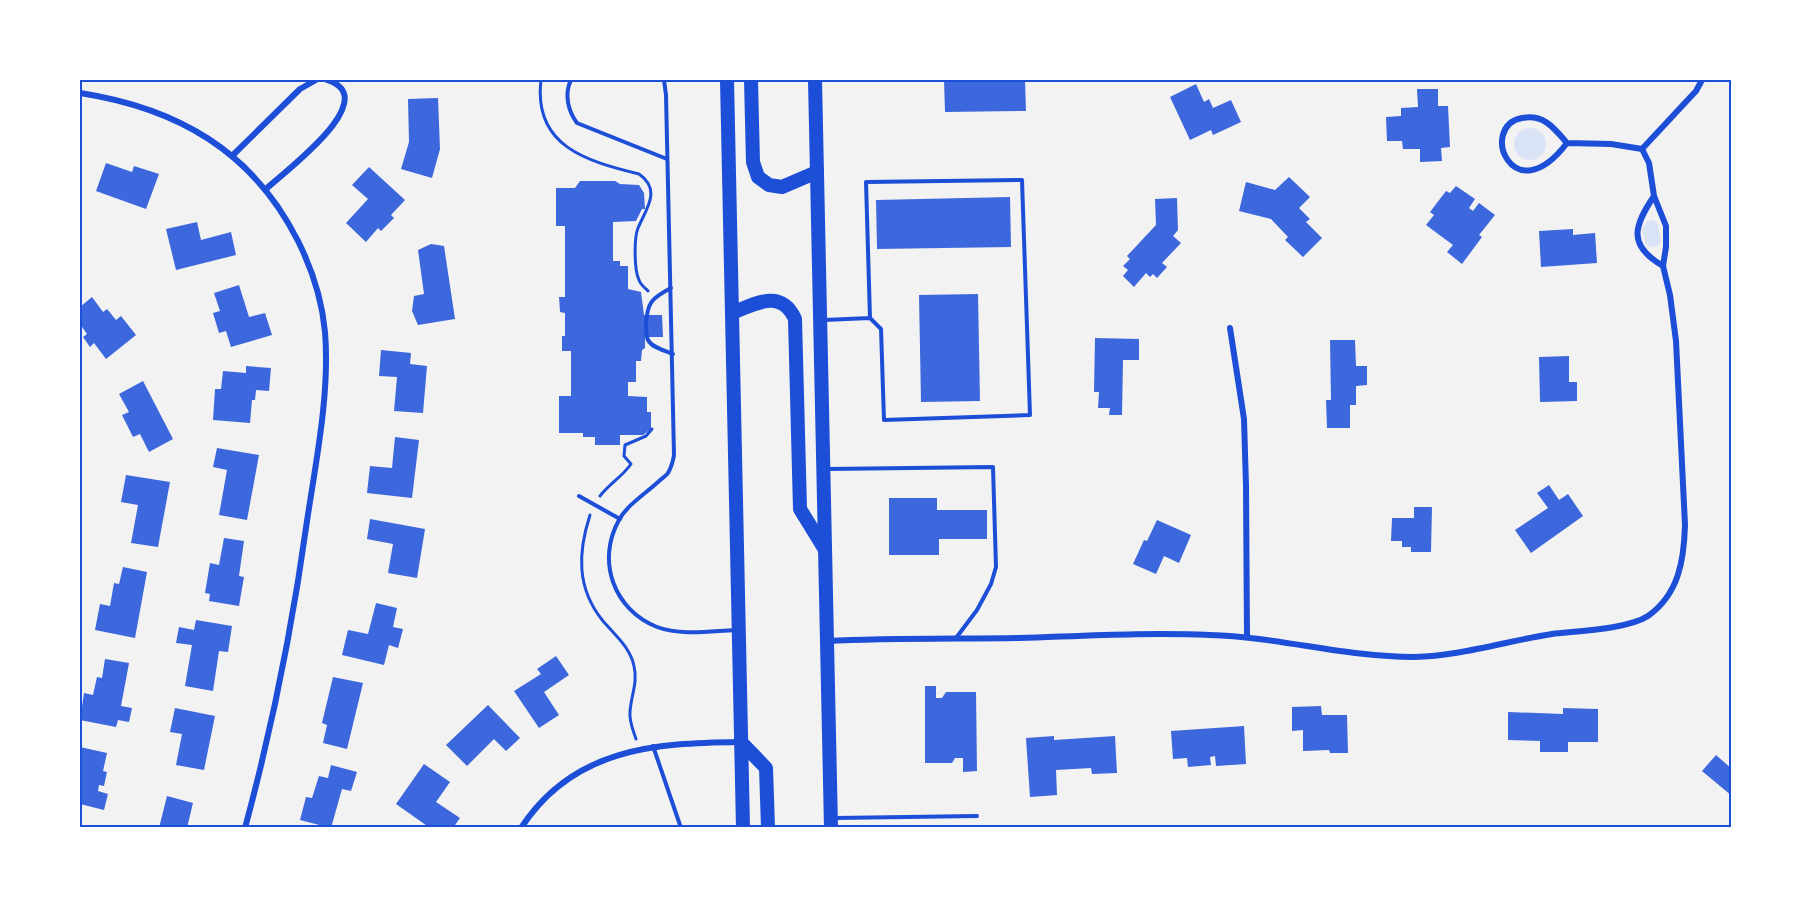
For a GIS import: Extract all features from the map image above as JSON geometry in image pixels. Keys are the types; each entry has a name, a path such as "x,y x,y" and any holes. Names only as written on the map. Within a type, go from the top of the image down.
{"highway":[{"path":"727,80 743,828"},
{"path":"751,80 753,162 758,177 769,185 782,187 817,172"},
{"path":"815,80 831,823"},
{"path":"732,313 770,300 788,306 795,319 800,509 825,550"},
{"path":"741,741 766,768 768,828"}],"street":[{"path":"233,155 300,89 316,80"},
{"path":"266,189 317,142 342,114 345,104 341,88 335,82 327,80"},
{"path":"1642,149 1696,91 1702,80"},
{"path":"80,93 148,109 177,121 233,155 266,189 283,212 306,256 322,305 325,355 322,408 303,550 272,713 245,828"},
{"path":"1567,143 1548,165 1530,171 1512,166 1506,159 1501,140 1504,132 1516,119 1529,116 1540,117 1549,122 1567,143 1611,144 1642,149"},
{"path":"826,641 1209,634 1247,637 1343,653 1404,657 1448,655 1550,635 1626,624 1646,617 1663,604 1672,591 1680,572 1685,525 1677,341 1663,266 1666,226 1654,196 1649,163 1642,149"},
{"path":"1654,196 1641,217 1639,242 1642,249 1663,266"},
{"path":"1230,328 1244,419 1247,637"},
{"path":"521,828 532,810 576,775 617,755 653,746 741,741"}],"lane":[{"path":"571,80 568,86 568,103 571,115 577,123 667,159"},
{"path":"664,80 674,455 668,473 627,509 620,519 612,536 609,554 611,579 621,600 640,617 658,627 679,631 739,630"},
{"path":"820,320 870,318 881,329 884,420 1030,414 1022,180 866,182 870,318"},
{"path":"671,288 654,297 646,312 647,339 657,347 673,354"},
{"path":"823,470 993,466 996,567 991,584 977,610 955,639"},
{"path":"579,496 620,519"},
{"path":"653,746 681,828"},
{"path":"831,823 977,816"}],"path":[{"path":"541,80 540,104 544,118 560,142 580,156 646,178 651,194 648,208 637,230 635,252 638,280 654,297"}],"shaded area":[{"path":"1530,128 1541,133 1546,144 1541,155 1530,160 1519,155 1514,144 1519,133"},
{"path":"1653,220 1658,224 1661,241 1658,246 1650,247 1646,245 1642,230 1647,221"}],"building":[{"path":"944,80 1025,80 1026,111 945,112"},
{"path":"1196,84 1204,102 1209,99 1213,108 1231,100 1241,122 1213,135 1211,130 1190,140 1170,97"},
{"path":"1417,89 1438,89 1438,106 1448,106 1450,147 1441,148 1442,161 1420,162 1420,149 1403,149 1402,141 1387,141 1386,117 1401,116 1401,108 1418,107"},
{"path":"438,98 440,149 432,178 401,169 409,142 408,99"},
{"path":"106,163 132,172 134,166 159,174 146,209 96,191"},
{"path":"369,167 405,200 391,215 394,218 381,231 378,228 366,242 346,223 368,199 352,185"},
{"path":"1289,177 1310,197 1299,208 1310,219 1306,222 1322,238 1303,257 1285,240 1288,237 1271,219 1239,211 1246,182 1275,190"},
{"path":"580,181 615,181 620,184 639,185 644,193 645,209 642,209 636,221 613,222 613,261 620,261 620,266 628,266 628,289 641,292 644,315 662,315 663,337 645,337 645,348 642,350 641,361 636,361 636,382 628,382 628,396 647,397 647,412 651,412 651,429 643,435 620,435 620,445 595,445 595,437 583,437 583,433 559,433 559,396 571,396 571,351 562,351 562,336 565,336 565,313 560,312 559,297 565,297 565,226 556,226 556,188 575,188"},
{"path":"1456,186 1475,199 1469,208 1473,211 1479,203 1495,215 1479,235 1482,237 1462,264 1447,252 1453,245 1426,225 1434,215 1430,212 1446,191 1450,193"},
{"path":"1010,197 1011,247 877,249 876,200"},
{"path":"1177,198 1178,230 1173,236 1181,243 1162,263 1167,267 1157,278 1153,274 1150,277 1146,273 1134,287 1123,276 1128,270 1123,266 1130,259 1127,256 1156,225 1155,199"},
{"path":"197,222 201,240 231,232 236,255 176,270 166,229"},
{"path":"1573,229 1573,235 1595,233 1597,263 1541,267 1539,231"},
{"path":"431,244 444,246 455,319 418,325 412,311 414,296 424,294 418,250"},
{"path":"239,285 249,317 265,313 272,335 231,347 226,331 219,333 213,313 220,311 214,293"},
{"path":"978,294 980,401 921,402 919,295"},
{"path":"92,297 103,312 107,309 116,320 121,316 136,335 106,359 94,343 90,347 83,337 87,334 80,324 80,307"},
{"path":"1095,338 1139,339 1139,360 1123,360 1122,415 1109,415 1110,408 1098,408 1099,392 1094,392"},
{"path":"1330,340 1355,340 1356,366 1367,366 1367,385 1356,386 1356,405 1350,405 1350,428 1327,428 1326,400 1331,400"},
{"path":"381,350 411,353 410,364 427,366 423,413 394,411 397,377 379,376"},
{"path":"1569,356 1569,382 1577,382 1577,401 1540,402 1539,357"},
{"path":"246,366 271,368 269,391 256,390 255,400 252,400 250,423 213,420 215,389 221,389 223,371 246,373"},
{"path":"143,381 173,439 149,452 140,434 133,437 122,415 129,412 119,394"},
{"path":"395,437 419,440 412,498 367,493 370,466 392,468"},
{"path":"217,448 259,455 247,520 219,515 227,470 213,467"},
{"path":"126,475 170,482 158,547 131,543 138,505 121,502"},
{"path":"1549,485 1559,500 1568,494 1583,516 1531,553 1515,530 1548,508 1537,493"},
{"path":"889,498 937,498 937,510 987,510 987,539 939,539 939,555 889,555"},
{"path":"1414,507 1432,507 1431,552 1411,552 1411,547 1402,547 1402,541 1391,541 1392,518 1414,518"},
{"path":"370,519 425,529 417,578 388,573 393,544 367,539"},
{"path":"1157,520 1191,535 1179,563 1164,556 1156,574 1133,564 1144,540 1147,541"},
{"path":"224,538 244,541 239,576 244,577 239,606 209,601 210,594 205,593 210,563 219,565"},
{"path":"123,567 147,572 135,638 95,630 100,604 110,606 114,583 119,584"},
{"path":"376,603 397,608 393,627 403,629 398,648 389,645 384,665 342,655 348,630 368,634"},
{"path":"196,620 232,626 228,652 219,651 213,691 185,686 192,645 176,643 179,627 194,630"},
{"path":"556,656 569,675 544,692 559,715 539,728 514,691 541,674 537,669"},
{"path":"105,659 129,663 121,706 132,708 129,722 118,720 116,727 80,720 84,693 93,695 97,677 102,678"},
{"path":"333,677 363,683 347,749 323,743 327,725 322,723"},
{"path":"925,686 936,686 936,698 942,698 946,692 976,692 977,771 963,772 963,758 955,758 952,763 925,763"},
{"path":"488,705 520,738 506,751 494,739 467,766 446,745"},
{"path":"1321,706 1322,715 1347,715 1348,753 1330,753 1329,750 1303,751 1303,730 1292,731 1292,707"},
{"path":"175,708 215,716 204,770 176,765 182,734 170,732"},
{"path":"1563,708 1598,709 1598,742 1568,742 1568,752 1540,752 1540,741 1508,740 1508,712 1563,714"},
{"path":"1244,726 1246,764 1216,766 1215,756 1210,757 1211,765 1188,767 1187,758 1173,759 1171,731"},
{"path":"1054,736 1054,740 1115,736 1117,773 1092,774 1091,768 1056,770 1057,795 1030,797 1026,738"},
{"path":"80,747 107,753 103,771 107,772 104,786 99,785 98,791 108,794 104,810 80,804"},
{"path":"1716,755 1732,769 1732,796 1702,771"},
{"path":"424,764 450,782 436,802 460,818 453,828 430,828 396,804"},
{"path":"331,765 357,772 351,791 342,789 331,828 300,820 306,797 312,798 319,776 328,778"},
{"path":"167,796 193,803 187,828 159,828"}]}
